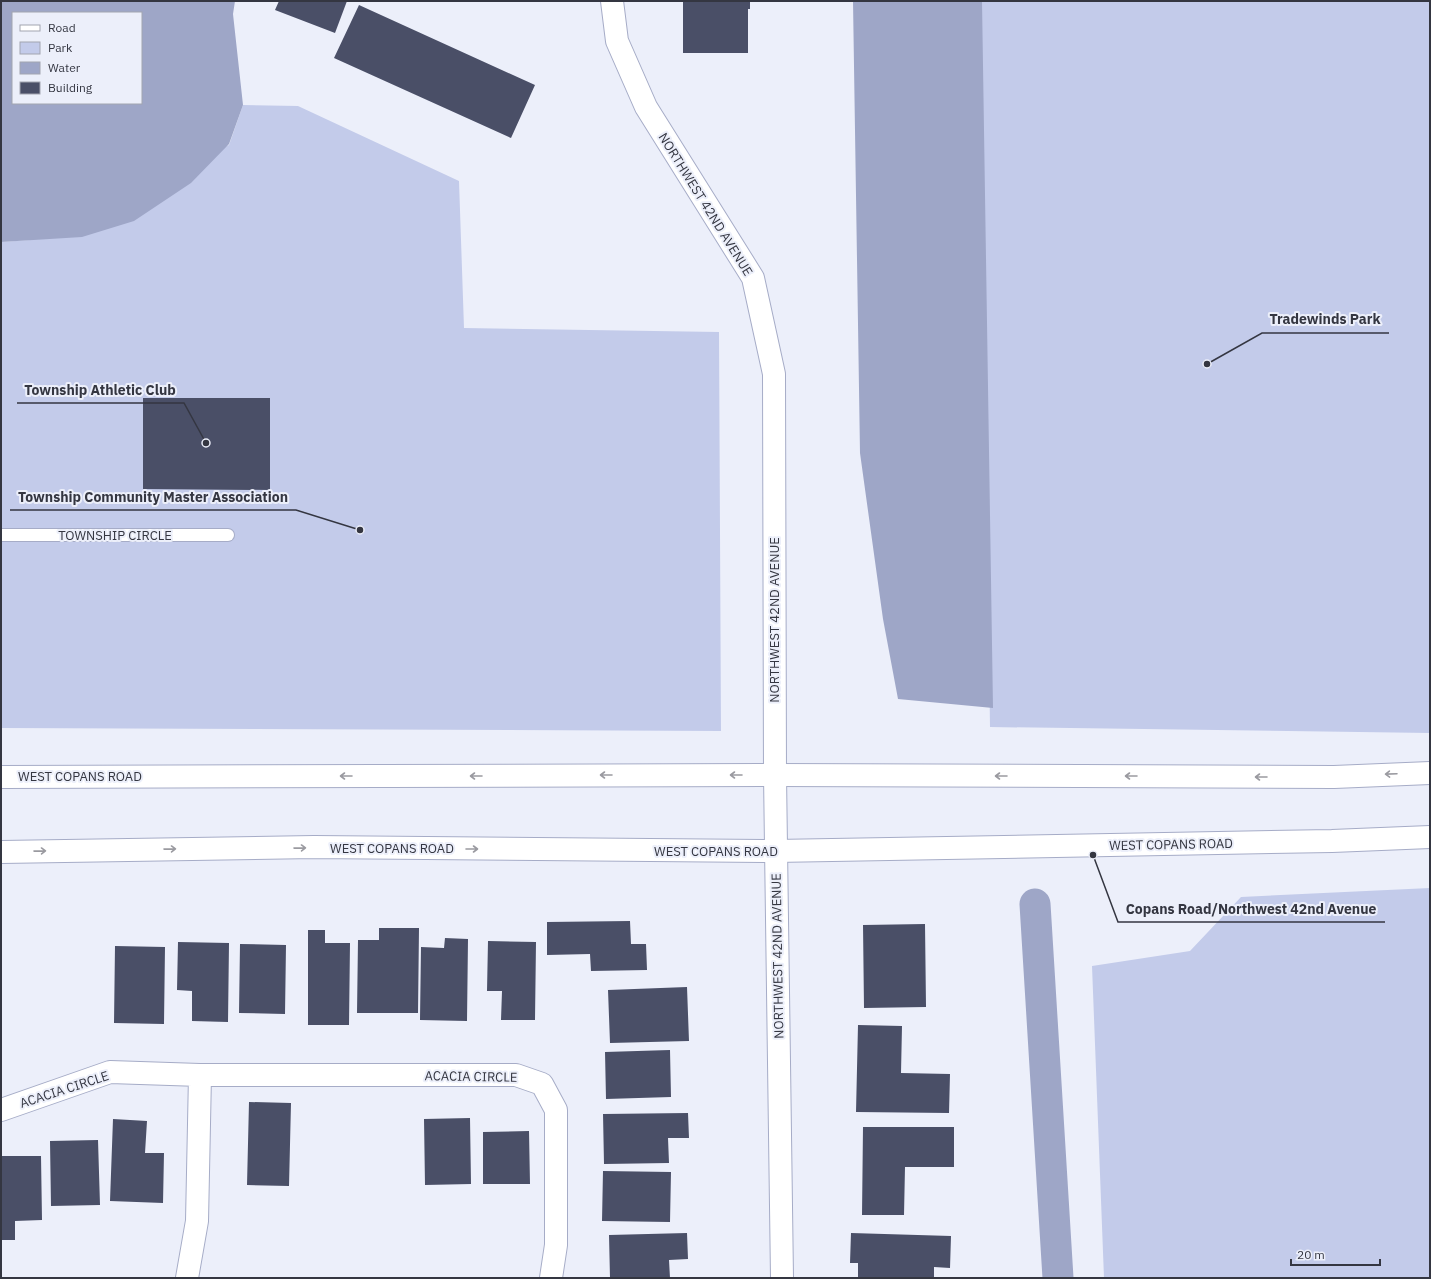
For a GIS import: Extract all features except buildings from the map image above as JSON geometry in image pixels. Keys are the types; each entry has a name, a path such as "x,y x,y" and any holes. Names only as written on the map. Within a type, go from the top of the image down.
{"main road":[{"name":"NORTHWEST 42ND AVENUE","path":"612,1 618,41 646,107 753,278 774,374 775,775 782,1278"},
{"name":"WEST COPANS ROAD","path":"1,776 775,775 1334,777 1430,773"},
{"name":"WEST COPANS ROAD","path":"1,852 314,847 776,851 1324,841 1430,837"},
{"name":"ACACIA CIRCLE","path":"1,1110 110,1072 200,1075 516,1075 542,1084 556,1110 556,1244 551,1278"},
{"path":"187,1278 198,1221 200,1075"}],"lane":[{"name":"TOWNSHIP CIRCLE","path":"1,535 228,535"}],"green space":[{"path":"980,1 1430,1 1430,733 990,727"},
{"path":"243,105 298,106 459,181 464,328 719,332 721,731 1,728 1,242 30,240 229,145"},
{"path":"1430,888 1430,1278 1104,1278 1092,966 1190,951 1241,897"}],"water":[{"path":"1,1 235,1 233,14 243,105 229,144 191,183 134,221 82,237 1,242"},
{"path":"853,1 982,1 993,708 898,699 883,619 860,453"}],"waterway":[{"path":"1035,904 1058,1278"}],"place":[{"name":"Tradewinds Park","path":"1207,364"},
{"name":"Township Athletic Club","path":"206,443"},
{"name":"Township Community Master Association","path":"360,530"},
{"name":"Copans Road/Northwest 42nd Avenue","path":"1093,855"}]}
